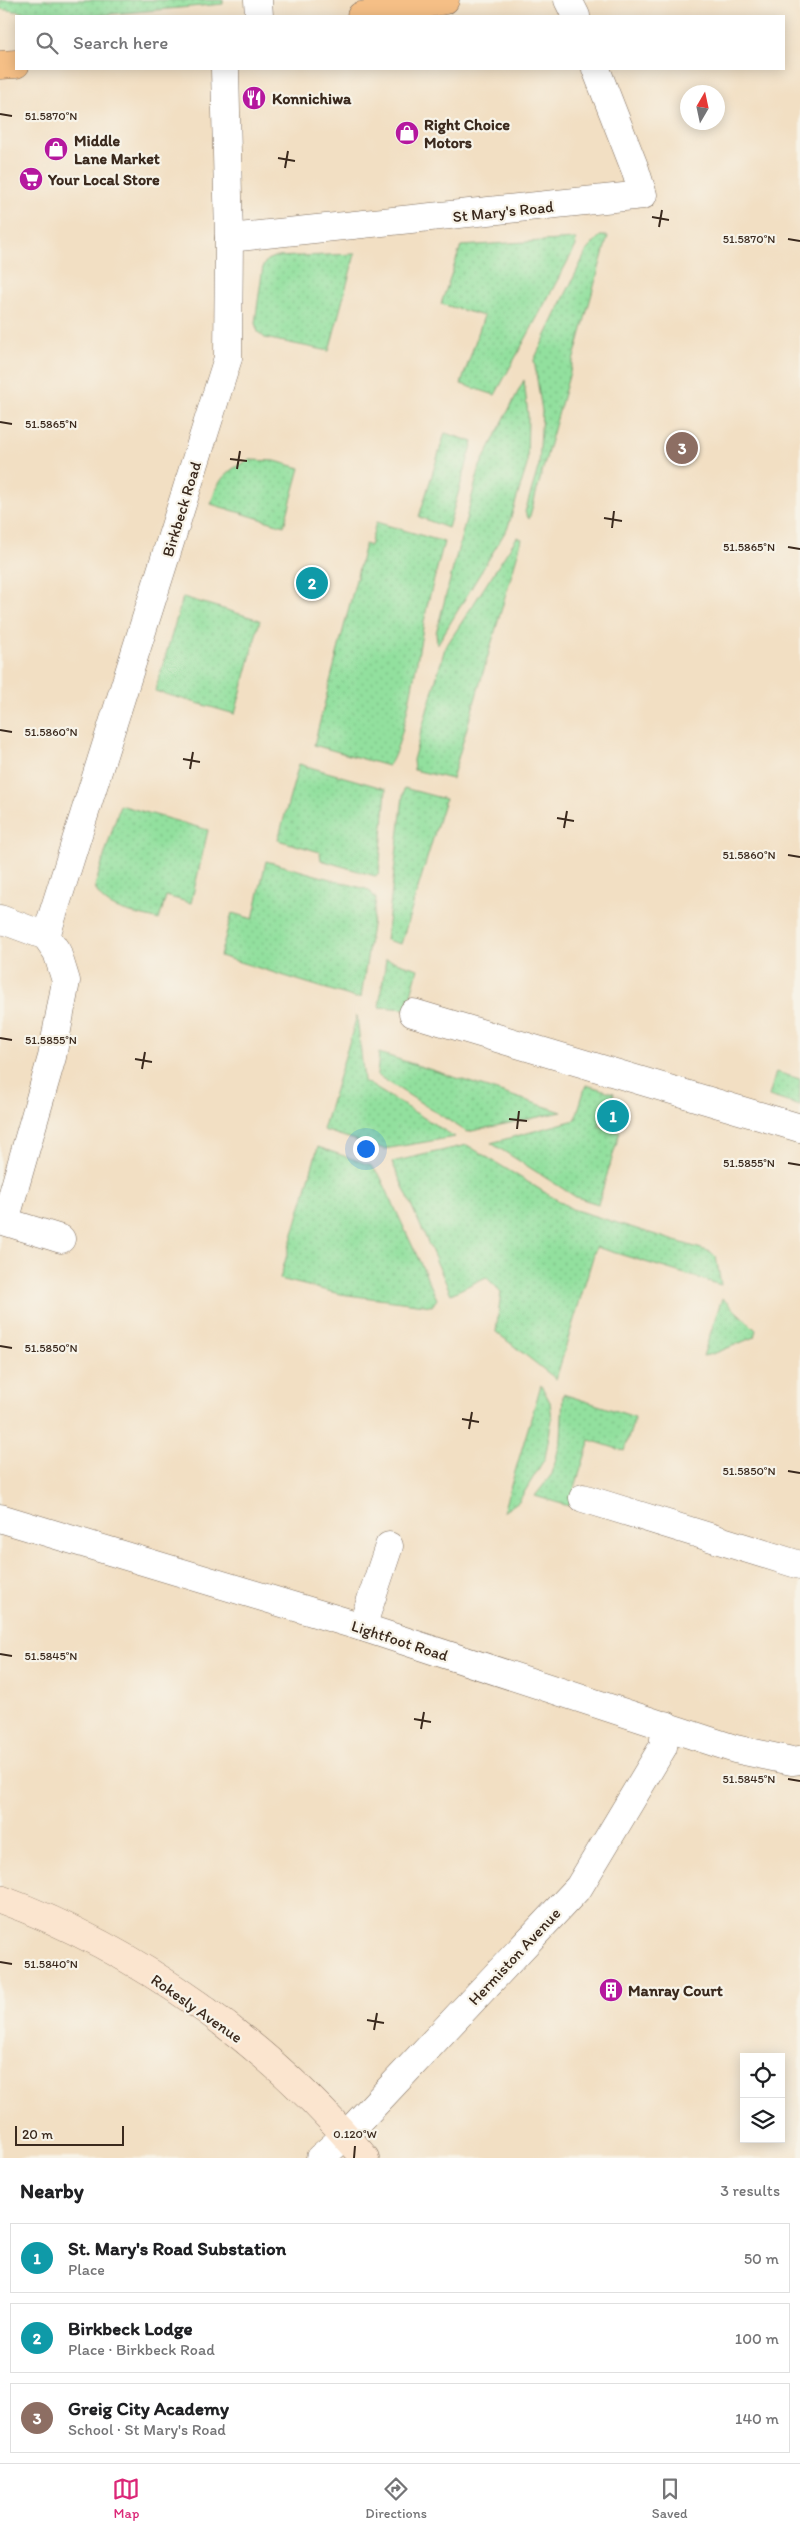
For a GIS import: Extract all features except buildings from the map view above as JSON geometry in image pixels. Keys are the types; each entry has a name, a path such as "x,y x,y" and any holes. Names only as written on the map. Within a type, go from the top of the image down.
{"main road":[{"path":"365,15 445,0"},
{"path":"0,65 15,64"}],"street":[{"path":"258,0 259,15"},
{"path":"568,0 576,15"},
{"name":"Birkbeck Road","path":"46,936 228,358 229,238 225,70"},
{"name":"St Mary's Road","path":"229,238 642,195 635,169 596,70"},
{"path":"0,920 46,936 57,952 66,981 52,1057 2,1220 61,1238"},
{"path":"413,1013 800,1128"},
{"path":"583,1498 800,1565"},
{"name":"Lightfoot Road","path":"0,1518 362,1627 666,1725 734,1749 792,1761 800,1760"},
{"path":"362,1627 389,1546"},
{"name":"Hermiston Avenue","path":"320,2158 346,2135 579,1887 663,1747 666,1725"},
{"name":"Rokesly Avenue","path":"0,1899 29,1910 101,1944 184,1996 264,2055 346,2135 365,2158"}],"green space":[{"path":"0,0 223,0 223,4 102,15 43,15 0,9"},
{"path":"600,236 608,236 529,519 525,512 539,465 542,411 534,360 587,250"},
{"path":"575,239 576,246 495,395 461,384 484,316 441,304 461,246"},
{"path":"355,254 329,351 265,338 258,332 255,323 263,266 267,260 274,257"},
{"path":"524,380 528,415 527,465 508,527 437,645 436,633 480,466"},
{"path":"445,433 473,442 448,528 419,517"},
{"path":"250,460 275,461 300,468 284,526 211,504 224,476"},
{"path":"376,522 444,542 428,602 406,715 394,755 388,766 314,745 365,544 370,546"},
{"path":"517,537 522,539 452,779 414,770 413,760 445,648"},
{"path":"183,597 260,620 235,714 155,691"},
{"path":"299,764 386,789 379,874 375,876 321,860 320,852 278,840"},
{"path":"404,788 445,799 401,944 386,940"},
{"path":"120,805 208,830 191,903 166,896 159,920 113,906 99,895 95,886"},
{"path":"266,861 369,890 376,899 361,997 356,998 220,956 232,913 253,919"},
{"path":"386,959 418,969 407,1009 379,1007"},
{"path":"357,1016 364,1081 455,1137 384,1149 323,1130"},
{"path":"379,1053 562,1112 467,1132 377,1075"},
{"path":"776,1072 800,1079 800,1106 769,1096"},
{"path":"586,1085 614,1093 612,1100 607,1099 599,1126 620,1132 598,1204 576,1197 491,1143 575,1120"},
{"path":"467,1145 572,1209 711,1252 716,1257 721,1285 596,1247 556,1379 496,1332 501,1292 486,1277 451,1294 392,1162"},
{"path":"318,1147 370,1165 380,1176 437,1299 432,1306 340,1294 280,1279"},
{"path":"722,1298 756,1330 754,1337 713,1354 703,1356"},
{"path":"541,1385 550,1402 552,1419 545,1458 519,1501 503,1512"},
{"path":"563,1394 635,1417 624,1451 590,1440 569,1506 535,1496 552,1474 561,1439"}],"place":[{"name":"Konnichiwa","path":"254,98"},
{"name":"Right Choice Motors","path":"407,133"},
{"name":"Middle Lane Market","path":"56,149"},
{"name":"Your Local Store","path":"31,179"},
{"name":"Greig City Academy","path":"682,448"},
{"name":"Birkbeck Lodge","path":"312,583"},
{"name":"St. Mary's Road Substation","path":"613,1116"},
{"name":"Manray Court","path":"611,1990"}]}
